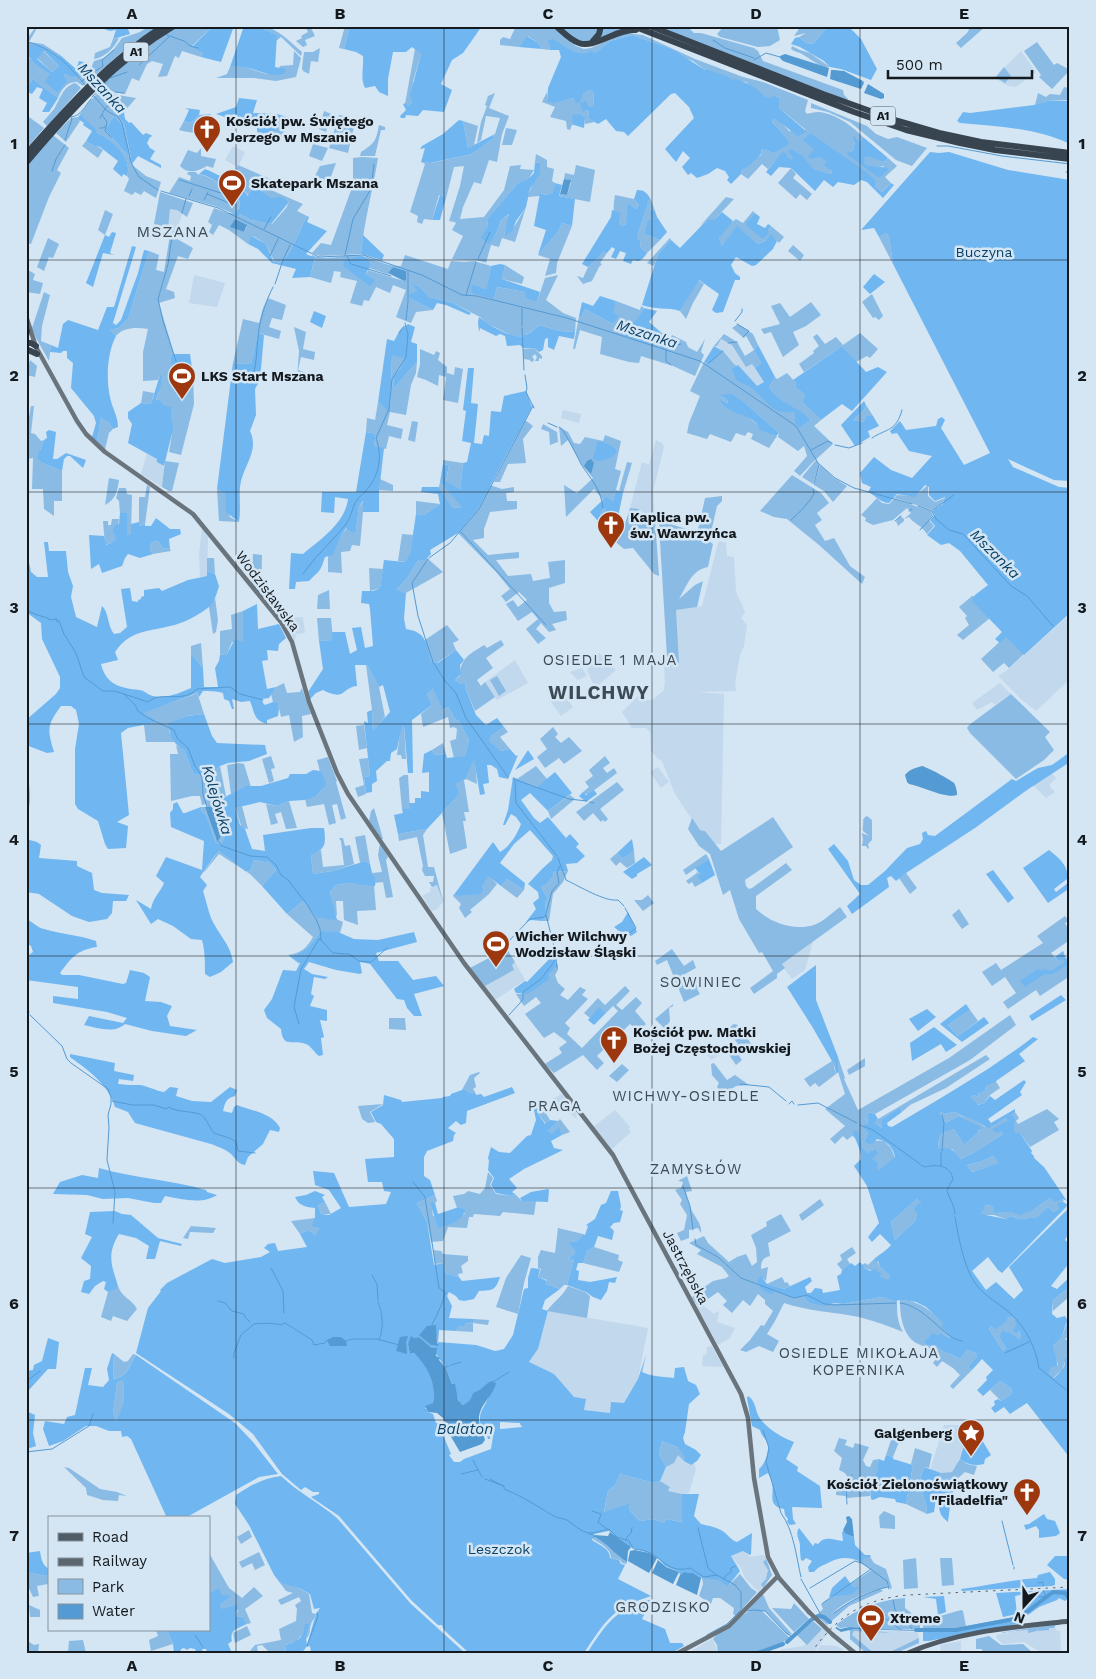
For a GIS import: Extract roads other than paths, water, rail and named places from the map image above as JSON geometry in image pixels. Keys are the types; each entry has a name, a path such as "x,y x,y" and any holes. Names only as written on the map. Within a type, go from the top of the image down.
{"highway":[{"name":"A1","path":"26,154 99,79 142,40 163,26"},
{"name":"A1","path":"99,79 174,26"},
{"path":"556,26 577,42 584,44 626,30 651,28"},
{"path":"590,43 599,34 601,26"},
{"name":"A1","path":"633,26 651,28 823,94 898,121 939,133 992,144 1070,153"},
{"name":"A1","path":"651,28 847,110 906,130 960,144 1070,159"},
{"name":"A1","path":"26,162 83,94"},
{"path":"26,330 29,343 37,354"}],"main road":[{"name":"Wodzisławska","path":"26,316 29,343 53,378"},
{"name":"Wodzisławska","path":"37,354 89,438 105,452 193,514 281,622 292,642 305,693 341,783 431,916"},
{"name":"Jastrzębska","path":"431,916 464,962 613,1155 742,1397 748,1418 754,1478 768,1557 777,1578 809,1612 855,1653"},
{"path":"678,1653 729,1626 777,1578"},
{"path":"908,1653 939,1641 994,1631 1070,1621"}],"water":[{"path":"785,54 829,68 827,77 783,61 780,56"},
{"path":"831,70 844,71 863,81 861,89 830,79"},
{"path":"868,84 884,94 884,98 881,99 864,93"},
{"path":"564,179 571,180 567,195 560,194"},
{"path":"235,219 247,225 244,232 230,227"},
{"path":"393,267 406,271 406,280 404,281 388,273"},
{"path":"591,459 594,463 591,474 584,466"},
{"path":"922,766 954,783 957,795 940,794 909,784 905,775 911,770"},
{"path":"216,806 222,830 217,841 205,807"},
{"path":"436,1325 437,1343 439,1345 437,1346 431,1345 419,1335 427,1326"},
{"path":"408,1336 406,1343 407,1354 396,1351 400,1337"},
{"name":"Balaton","path":"411,1336 414,1338 419,1337 432,1348 437,1348 436,1356 440,1358 439,1360 446,1368 452,1384 455,1384 458,1400 462,1405 469,1401 473,1393 491,1381 496,1383 479,1415 485,1440 482,1444 460,1452 447,1430 446,1426 449,1423 445,1423 443,1418 437,1413 428,1412 425,1406 433,1403 432,1382 427,1369 419,1358 414,1353 410,1354 408,1344"},
{"path":"333,1337 341,1337 346,1341 347,1346 330,1346 327,1340"},
{"path":"849,1516 852,1519 854,1537 846,1534 843,1530 847,1522 846,1517"},
{"path":"610,1532 631,1547 628,1551 627,1562 600,1540 595,1537 592,1539 594,1535 608,1536"},
{"path":"635,1550 649,1553 657,1558 649,1573 628,1561 630,1551"},
{"path":"658,1560 666,1567 679,1572 673,1584 652,1573"},
{"path":"684,1572 693,1573 701,1578 697,1595 676,1585 680,1575"},
{"path":"850,1627 920,1631 854,1629 841,1632 835,1628 840,1629"}],"waterway":[{"path":"167,35 198,48"},
{"path":"139,65 169,37"},
{"path":"713,40 725,48 754,58"},
{"name":"Mszanka","path":"26,42 44,48 60,58 86,86"},
{"path":"91,74 103,66 102,60 114,50"},
{"path":"754,60 766,53 780,57"},
{"path":"110,78 127,72"},
{"name":"Mszanka","path":"82,81 87,77"},
{"path":"103,87 108,80"},
{"name":"Mszanka","path":"92,97 101,89"},
{"path":"115,92 124,93"},
{"name":"Mszanka","path":"93,95 107,111 118,117 122,123 131,162 139,177 158,190"},
{"path":"110,100 113,96"},
{"path":"65,140 71,117 80,113 91,99"},
{"name":"Mszanka","path":"103,112 108,105"},
{"path":"100,118 103,113"},
{"path":"102,115 107,122 105,131 111,137"},
{"path":"100,128 106,126"},
{"path":"52,171 56,159 65,145"},
{"path":"937,146 1070,164"},
{"path":"345,255 353,219 371,189 374,164"},
{"path":"180,180 237,200"},
{"path":"189,196 192,189"},
{"name":"Mszanka","path":"161,191 218,208 319,257 363,255 422,275 462,295 477,296 567,318 700,361 796,426 818,463 835,478 854,488 912,504"},
{"path":"204,200 208,192"},
{"path":"207,194 229,203"},
{"path":"182,213 186,199"},
{"path":"264,229 271,217"},
{"path":"478,259 490,232"},
{"path":"172,236 168,264 158,299 176,361"},
{"path":"270,256 278,239"},
{"path":"275,284 290,245"},
{"path":"347,256 351,264 391,276"},
{"path":"466,295 476,262"},
{"path":"406,320 408,271"},
{"path":"250,384 256,364 261,318 273,287"},
{"path":"522,308 522,326"},
{"path":"735,321 742,312 742,309"},
{"path":"303,574 346,524 355,503 374,480 379,460 376,438 389,409 392,379 406,357 408,334 405,323"},
{"path":"737,324 749,331 743,337"},
{"path":"399,333 404,326"},
{"path":"522,328 524,370"},
{"path":"728,343 737,342"},
{"path":"663,348 681,344"},
{"path":"666,350 666,361 671,365"},
{"path":"708,364 723,351"},
{"path":"525,375 526,392 534,408"},
{"path":"429,558 450,543 479,509 533,406"},
{"path":"872,438 894,426 902,410"},
{"path":"548,423 557,427"},
{"path":"559,427 598,490 603,508"},
{"path":"811,450 828,441 832,443"},
{"path":"835,445 849,448 862,443"},
{"path":"814,484 819,465"},
{"path":"791,520 812,498 814,494 813,489"},
{"path":"933,510 954,495"},
{"name":"Mszanka","path":"918,506 932,511 936,519 949,530 963,534 1011,586 1027,596 1053,626"},
{"path":"895,521 901,516"},
{"path":"920,530 933,516"},
{"path":"461,532 546,625"},
{"path":"428,559 412,583 418,616 433,662 445,681 456,693 466,718 508,777"},
{"name":"Kolejówka","path":"26,610 49,620 57,619 57,622 59,621 64,634 76,653 84,677 103,691 114,691 124,694 138,711 148,718 174,730 177,738 188,748 195,766 202,777 203,795 207,807"},
{"path":"124,694 148,702 159,697 185,696 197,689 230,687 240,694 263,700"},
{"path":"513,779 569,799 587,801"},
{"path":"515,781 516,803 557,856"},
{"path":"590,802 594,803"},
{"name":"Kolejówka","path":"217,840 222,846 250,856 267,857 276,865 281,875 288,880 316,919 320,929 321,940 319,939 301,969 294,1007 299,1024"},
{"path":"558,858 566,880 606,899 618,900 624,906"},
{"path":"504,946 530,919 545,917 552,891 559,883 557,872 560,866"},
{"path":"625,908 636,928 630,933"},
{"path":"546,915 555,950 557,968"},
{"path":"321,940 333,953 349,954 359,961 371,962 387,948"},
{"path":"509,1015 523,999 523,992 541,979 557,958"},
{"name":"Kolejówka","path":"26,1003 29,1012"},
{"name":"Kolejówka","path":"30,1015 62,1046 67,1059 71,1063 108,1089 111,1104 108,1115 107,1160 115,1192 113,1223"},
{"path":"740,1084 769,1087 786,1101"},
{"name":"Kolejówka","path":"112,1101 133,1105 154,1105 166,1109 169,1107 175,1110 199,1114 214,1133 236,1142 238,1151 255,1153"},
{"path":"789,1104 792,1101 794,1104"},
{"path":"798,1105 818,1103 857,1123"},
{"path":"942,1115 944,1123 942,1151"},
{"path":"860,1125 873,1130 920,1164"},
{"path":"941,1153 941,1166"},
{"path":"921,1165 925,1167 938,1166 949,1171 953,1179 947,1190 955,1214"},
{"path":"413,1182 425,1197 439,1288 445,1292 432,1325"},
{"path":"683,1186 690,1206 693,1230"},
{"path":"955,1217 960,1242 971,1277 983,1292 1021,1325 1030,1339 1039,1368 1070,1393"},
{"path":"695,1239 696,1245 718,1257 741,1278 794,1298 807,1295 825,1304 834,1305 896,1303"},
{"path":"271,1268 283,1291 284,1313"},
{"path":"372,1275 377,1284 378,1300"},
{"path":"218,1301 225,1303 232,1311 244,1314 250,1322"},
{"path":"378,1302 382,1321 382,1331 379,1340"},
{"path":"900,1303 918,1310 949,1335 962,1341"},
{"path":"234,1358 241,1335 254,1324 268,1323 281,1325 285,1323 312,1340 314,1345 325,1343 327,1340"},
{"path":"346,1341 352,1339 377,1339 399,1345"},
{"path":"1005,1353 1029,1342"},
{"path":"451,1365 461,1362"},
{"path":"445,1367 449,1366"},
{"path":"26,1382 40,1371"},
{"path":"493,1382 509,1372"},
{"path":"26,1452 52,1449 89,1426 93,1414"},
{"path":"763,1430 769,1448 766,1462 781,1513 792,1536 801,1577"},
{"path":"473,1460 482,1477"},
{"path":"461,1474 478,1470"},
{"path":"847,1504 848,1485 852,1475"},
{"path":"485,1479 504,1486 504,1489 554,1516 567,1520 584,1532 592,1533 609,1529 617,1537 629,1541 633,1548"},
{"path":"490,1479 503,1486"},
{"path":"592,1511 601,1514"},
{"path":"601,1515 598,1522 607,1529"},
{"path":"1002,1521 1013,1565"},
{"path":"626,1540 632,1528"},
{"path":"698,1528 708,1568 716,1575"},
{"path":"589,1534 594,1535"},
{"path":"634,1549 651,1553 674,1568 690,1568 704,1577 717,1575 735,1585 741,1592 741,1608 743,1610"},
{"path":"810,1588 855,1561 862,1563 887,1581 889,1589"},
{"path":"724,1579 731,1572 731,1568 736,1566"},
{"path":"823,1603 871,1569"},
{"path":"801,1579 821,1615"},
{"path":"1038,1583 1043,1582 1043,1586"},
{"path":"834,1613 860,1597 888,1587"},
{"path":"1043,1590 1046,1596"},
{"path":"916,1630 956,1630 1019,1618 1053,1592 1065,1593 1070,1599"},
{"path":"1039,1597 1048,1596"},
{"path":"893,1600 895,1610 905,1618 912,1629"},
{"path":"707,1635 727,1624 741,1610"},
{"path":"874,1610 901,1630"},
{"path":"747,1611 765,1611 786,1633 793,1637"},
{"path":"307,1646 318,1616 317,1613"},
{"path":"787,1642 818,1616 824,1617 830,1622"},
{"path":"195,1635 203,1647"},
{"path":"758,1653 783,1644"}],"railway":[{"path":"811,1653 830,1629 852,1612 877,1601 892,1597 1070,1587"}],"place":[{"name":"Kościół pw. Świętego Jerzego w Mszanie","path":"207,153"},
{"name":"Skatepark Mszana","path":"232,207"},
{"name":"LKS Start Mszana","path":"182,400"},
{"name":"Kaplica pw. św. Wawrzyńca","path":"611,549"},
{"name":"Wicher Wilchwy Wodzisław Śląski","path":"496,968"},
{"name":"Kościół pw. Matki Bożej Częstochowskiej","path":"614,1064"},
{"name":"Galgenberg","path":"971,1457"},
{"name":"Kościół Zielonoświątkowy \"Filadelfia\"","path":"1027,1516"},
{"name":"Xtreme","path":"871,1642"}],"district":[{"name":"MSZANA","path":"173,231"},
{"name":"OSIEDLE 1 MAJA","path":"610,660"},
{"name":"WILCHWY","path":"599,692"},
{"name":"SOWINIEC","path":"701,982"},
{"name":"WICHWY-OSIEDLE","path":"686,1096"},
{"name":"PRAGA","path":"555,1106"},
{"name":"ZAMYSŁÓW","path":"696,1169"},
{"name":"OSIEDLE MIKOŁAJA KOPERNIKA","path":"859,1362"},
{"name":"GRODZISKO","path":"663,1607"}],"park label":[{"name":"Buczyna","path":"984,252"},
{"name":"Leszczok","path":"499,1549"}]}
